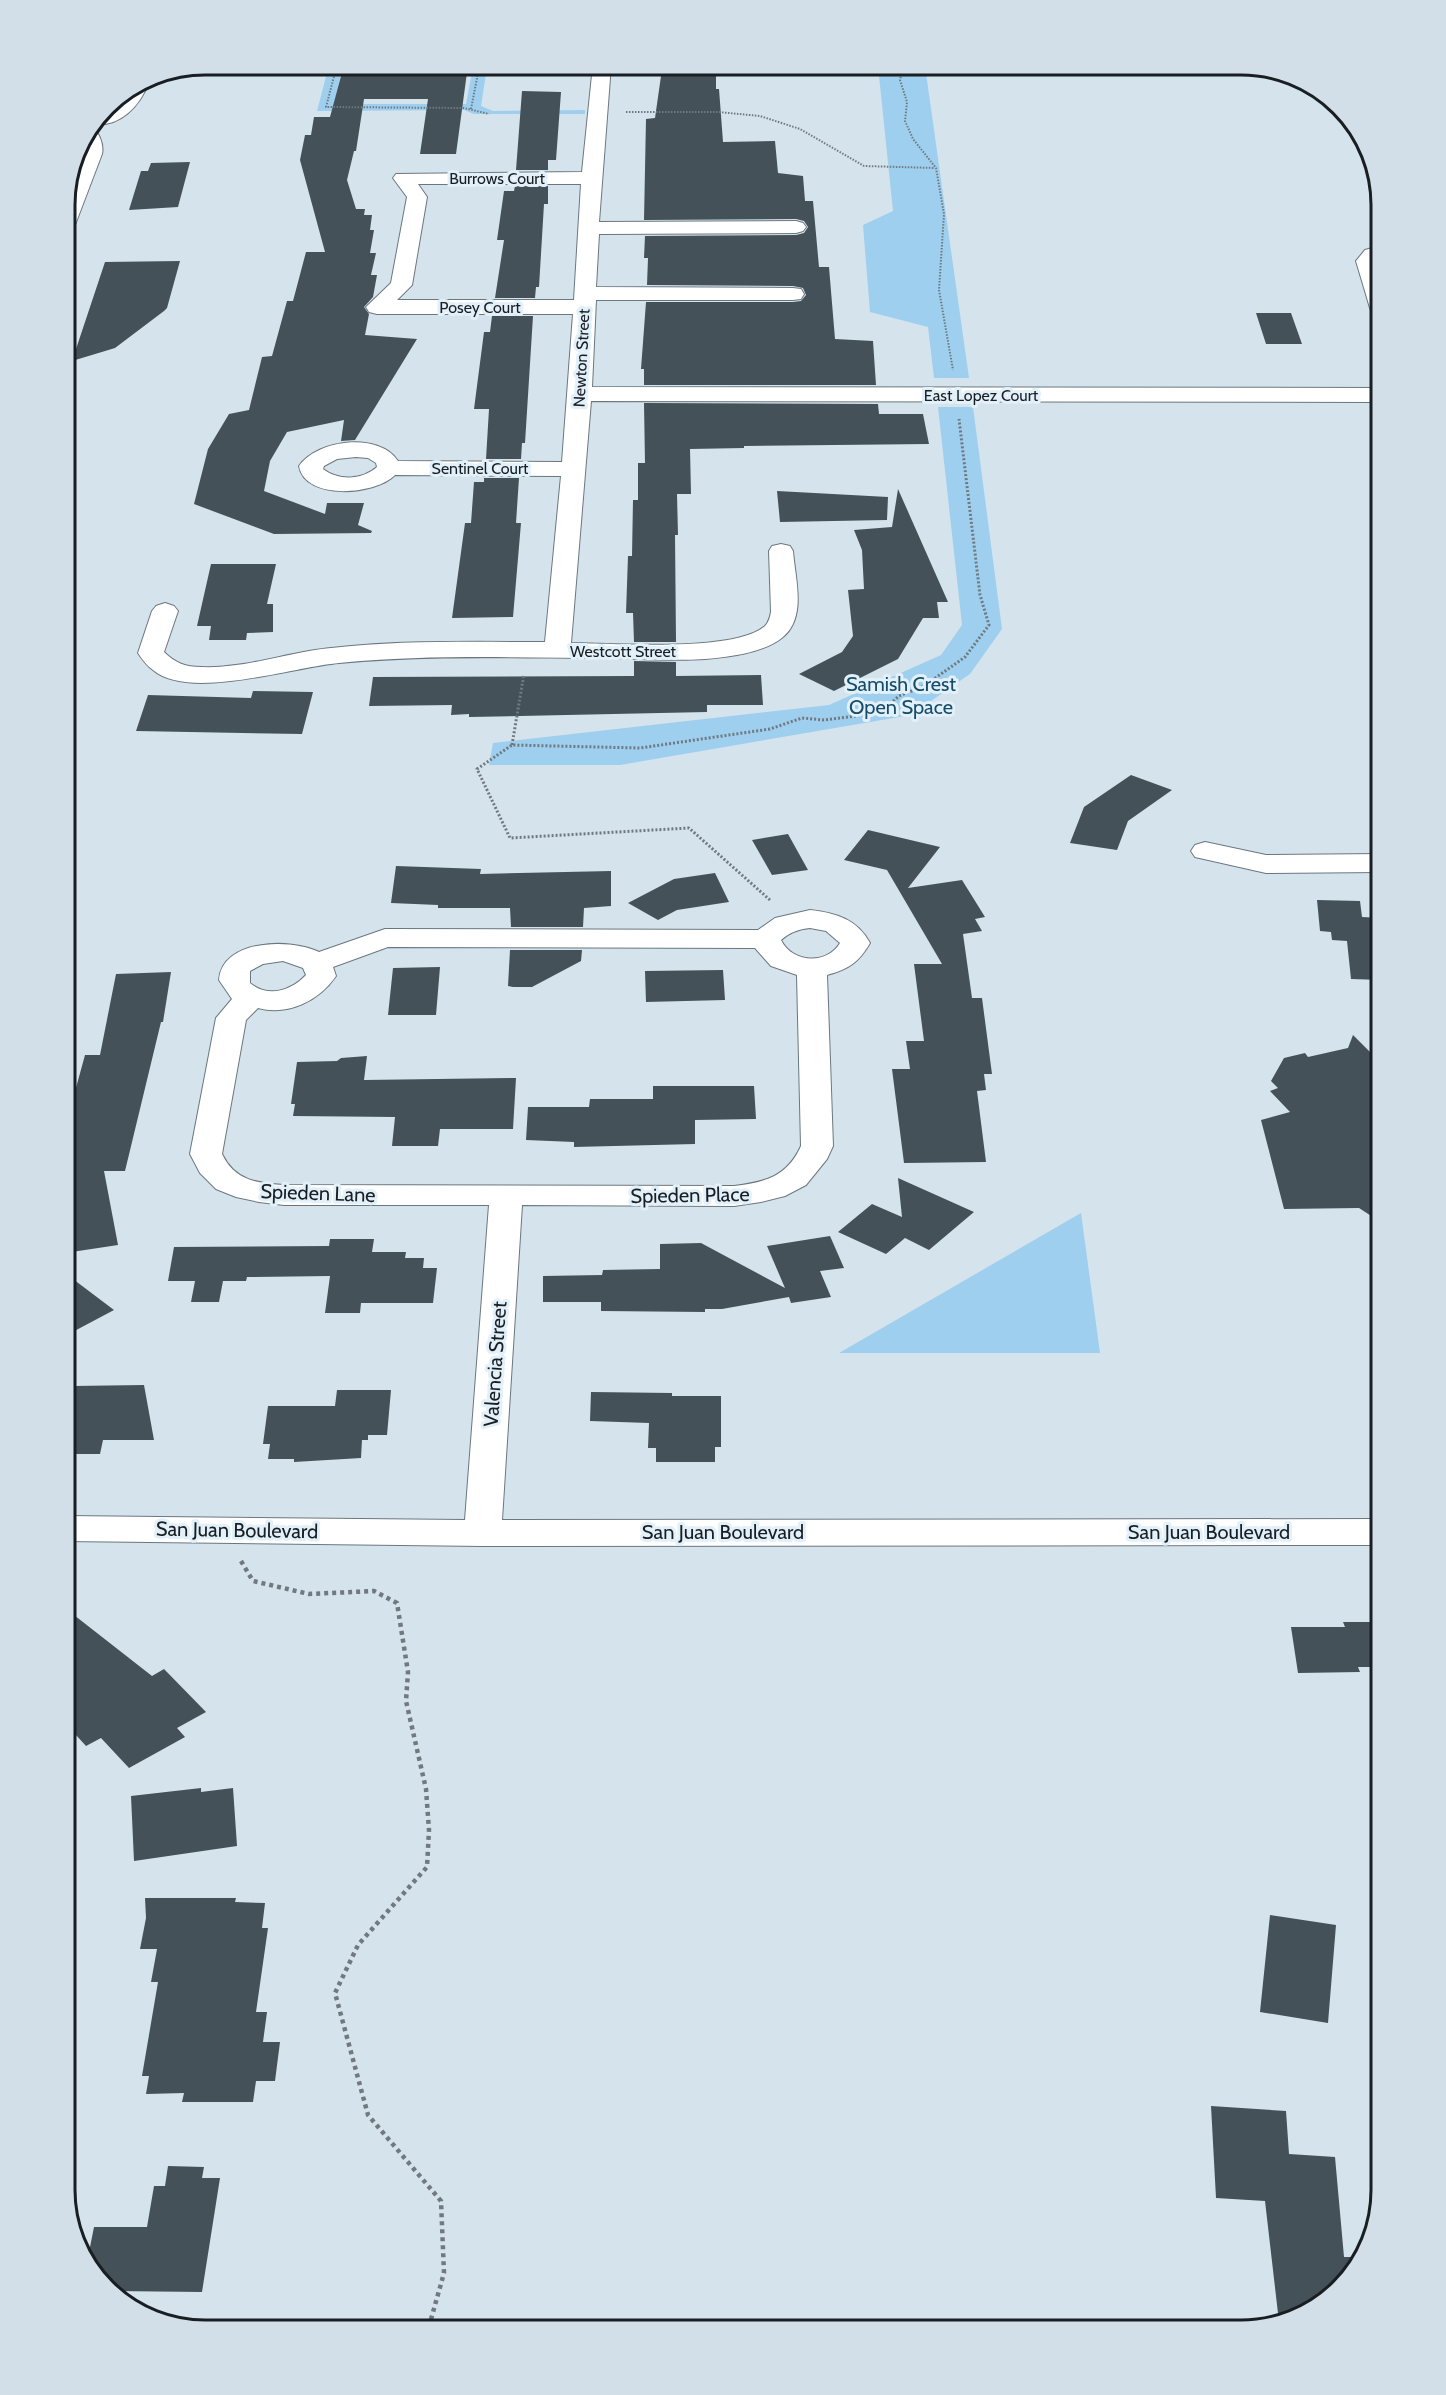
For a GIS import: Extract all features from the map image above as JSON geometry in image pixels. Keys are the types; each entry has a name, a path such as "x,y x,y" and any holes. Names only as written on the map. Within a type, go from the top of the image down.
{"street":[{"name":"Newton Street","path":"557,651 580,394 591,178 601,75"},
{"path":"111,115 132,103 135,96"},
{"path":"75,199 92,154 91,143"},
{"name":"Burrows Court","path":"377,307 401,285 417,197 403,178 591,178"},
{"path":"588,228 796,226"},
{"path":"1371,255 1367,261 1371,274"},
{"name":"Posey Court","path":"377,307 793,294"},
{"name":"East Lopez Court","path":"580,394 1371,395"},
{"name":"Sentinel Court","path":"389,468 572,469"},
{"name":"Westcott Street","path":"165,611 151,653 156,662 166,668 188,673 239,673 312,657 385,651 706,651 747,645 774,633 784,615 781,551"},
{"path":"1205,850 1266,864 1371,863"},
{"path":"317,963 386,938 766,939 779,926 810,919 834,923 851,934 855,943 852,952 843,960 829,965 812,966 795,965 780,960 770,952 766,939"},
{"path":"283,952 299,954 317,963 321,976 316,986 304,993 289,999 252,998 234,984 233,975 239,966 250,958 266,953 283,952"},
{"name":"Spieden Place","path":"506,1196 734,1196 763,1193 784,1185 800,1174 812,1161 817,1146 812,966"},
{"name":"Spieden Lane","path":"252,998 231,1018 206,1154 212,1170 229,1185 256,1192 284,1195 506,1196"},
{"name":"Valencia Street","path":"483,1533 506,1196"},
{"name":"San Juan Boulevard","path":"75,1529 483,1533 1371,1532"}],"path":[{"path":"334,75 326,108 471,109 489,114"},
{"path":"471,109 478,75"},
{"path":"793,921 689,828 510,838 477,769 512,745 640,748 770,729 802,718 824,720 880,713 899,696 924,686 965,657 989,625 980,595 956,394 939,290 944,214 936,168 914,140 905,121 907,102 900,80 901,75"},
{"path":"598,108 617,111 718,112 760,116 800,129 864,166 936,168"},
{"path":"512,745 528,650"},
{"path":"228,1530 237,1556 253,1581 309,1594 374,1591 397,1604 408,1672 406,1701 426,1789 429,1830 427,1867 358,1945 335,1993 368,2115 441,2201 444,2273 431,2320"}],"green space":[{"path":"326,75 341,75 334,104 466,104 471,75 486,75 481,106 493,111 585,110 585,114 474,114 464,110 317,111"},
{"path":"879,75 926,75 969,378 934,378 928,327 870,312 863,225 893,211"},
{"name":"Samish Crest Open Space","path":"938,407 973,407 1002,629 970,674 911,715 620,765 489,765 493,743 829,705 941,655 962,625"},
{"path":"1081,1213 1100,1353 839,1353"}],"building":[{"path":"341,75 467,75 456,154 420,154 428,99 364,99 356,151 354,151 347,180 356,209 365,209 364,215 372,215 370,230 374,230 370,253 376,253 371,275 377,275 373,297 364,307 369,314 365,335 417,339 355,440 341,441 344,420 287,432 270,461 264,491 325,514 327,503 364,503 358,525 372,531 371,533 274,534 194,504 208,449 229,414 249,410 262,357 272,356 287,301 293,301 306,252 325,252 300,160 305,135 311,135 314,117 330,117"},
{"path":"661,75 716,75 723,142 775,141 778,173 803,176 805,201 813,201 819,267 829,267 835,339 873,341 876,385 644,385 644,369 641,369 646,302 793,302 801,301 806,295 803,288 793,286 647,285 648,258 644,258 645,236 796,235 804,233 808,227 804,221 796,219 644,220 646,119 655,118"},
{"path":"522,91 561,92 556,160 548,160 548,170 516,170"},
{"path":"190,162 178,207 129,210 141,171 148,171 151,163"},
{"path":"515,186 548,186 548,204 544,204 539,287 536,287 535,298 495,298 504,240 497,240 504,191 514,191"},
{"path":"180,261 167,308 164,311 115,348 75,360 75,352 105,262"},
{"path":"1256,313 1291,313 1302,344 1266,344"},
{"path":"492,316 533,316 525,443 522,443 521,459 486,459 489,409 474,409 484,332 490,332"},
{"path":"644,403 878,404 879,414 923,414 929,444 744,446 744,448 690,449 691,494 677,494 676,642 634,642 633,613 626,613 628,556 632,556 633,500 638,500 638,463 645,463"},
{"path":"484,478 519,478 516,523 521,523 513,617 452,618 465,523 471,523 474,482 484,482"},
{"path":"898,489 948,602 937,602 939,618 923,618 898,659 834,691 799,674 842,652 853,636 848,590 864,589 862,550 854,530 892,527"},
{"path":"777,491 888,497 887,520 780,522"},
{"path":"211,564 276,564 267,604 273,604 273,632 247,633 246,640 209,640 211,626 197,626"},
{"path":"634,661 676,662 676,676 761,675 763,705 707,705 707,712 469,717 469,714 451,715 452,705 369,706 373,677 634,676"},
{"path":"253,691 313,692 302,734 136,731 148,695 251,698"},
{"path":"1131,775 1172,790 1128,821 1117,850 1070,843 1084,807"},
{"path":"868,830 940,847 908,888 962,880 985,917 975,919 982,931 963,934 972,998 982,998 992,1074 984,1074 986,1090 977,1091 986,1162 904,1163 892,1069 910,1069 906,1041 924,1041 914,964 942,964 887,870 844,860"},
{"path":"788,834 808,870 772,875 752,840"},
{"path":"396,866 481,869 480,874 611,871 611,906 584,908 583,927 511,927 510,908 438,908 438,905 391,903"},
{"path":"715,873 729,902 677,910 658,920 628,903 674,879"},
{"path":"1317,900 1360,901 1362,917 1371,917 1371,980 1351,979 1347,941 1332,940 1331,932 1320,931"},
{"path":"510,950 582,950 581,961 532,987 513,987 508,986"},
{"path":"440,967 436,1015 388,1015 393,968"},
{"path":"723,970 725,1000 646,1002 645,971"},
{"path":"171,972 163,1022 161,1022 125,1171 104,1171 118,1245 75,1251 75,1091 85,1055 100,1055 116,974"},
{"path":"1353,1035 1371,1053 1371,1216 1359,1208 1284,1209 1261,1120 1290,1112 1270,1091 1278,1088 1271,1081 1284,1058 1305,1053 1308,1057 1348,1048"},
{"path":"367,1056 364,1080 516,1078 513,1129 440,1129 438,1146 392,1146 395,1117 293,1116 295,1104 291,1104 297,1062 337,1061 341,1058"},
{"path":"653,1086 754,1086 756,1119 695,1120 695,1144 574,1147 574,1142 526,1140 528,1107 589,1107 590,1099 653,1099"},
{"path":"898,1178 974,1212 929,1250 905,1238 886,1254 838,1232 872,1204 902,1217"},
{"path":"830,1236 844,1268 820,1271 831,1297 791,1303 789,1297 722,1309 705,1309 705,1312 601,1311 601,1302 543,1302 543,1276 602,1275 603,1270 660,1269 660,1244 701,1243 785,1288 767,1246"},
{"path":"330,1239 374,1239 372,1252 406,1252 405,1258 424,1258 423,1268 437,1268 433,1303 361,1303 360,1313 325,1313 330,1276 247,1277 246,1281 223,1281 219,1302 191,1302 195,1281 168,1281 174,1247 329,1246"},
{"path":"75,1281 114,1310 75,1331"},
{"path":"144,1385 154,1440 103,1440 100,1454 75,1454 75,1386"},
{"path":"337,1390 391,1390 387,1435 368,1435 368,1440 362,1440 361,1458 294,1462 294,1459 268,1459 270,1444 263,1444 268,1406 335,1406"},
{"path":"591,1392 721,1396 721,1447 715,1447 715,1462 656,1462 656,1448 648,1448 649,1423 590,1421"},
{"path":"75,1616 152,1676 164,1669 206,1712 177,1728 185,1737 129,1768 101,1738 86,1746 75,1734"},
{"path":"1343,1622 1371,1622 1371,1667 1358,1667 1360,1672 1298,1673 1291,1627 1345,1627"},
{"path":"201,1788 201,1792 233,1788 237,1846 134,1861 131,1796"},
{"path":"145,1898 236,1898 235,1902 265,1903 262,1928 268,1928 256,2012 267,2012 263,2042 280,2042 275,2081 256,2081 253,2102 182,2102 184,2093 146,2094 149,2076 142,2076 158,1982 151,1982 157,1949 140,1949 146,1918"},
{"path":"1270,1915 1336,1925 1328,2023 1260,2012"},
{"path":"1211,2106 1286,2111 1289,2154 1335,2157 1344,2257 1353,2257 1327,2288 1299,2307 1278,2315 1265,2201 1216,2198"},
{"path":"168,2166 204,2167 202,2178 220,2178 202,2292 123,2291 107,2276 89,2250 94,2227 147,2227 154,2186 165,2186"}]}
